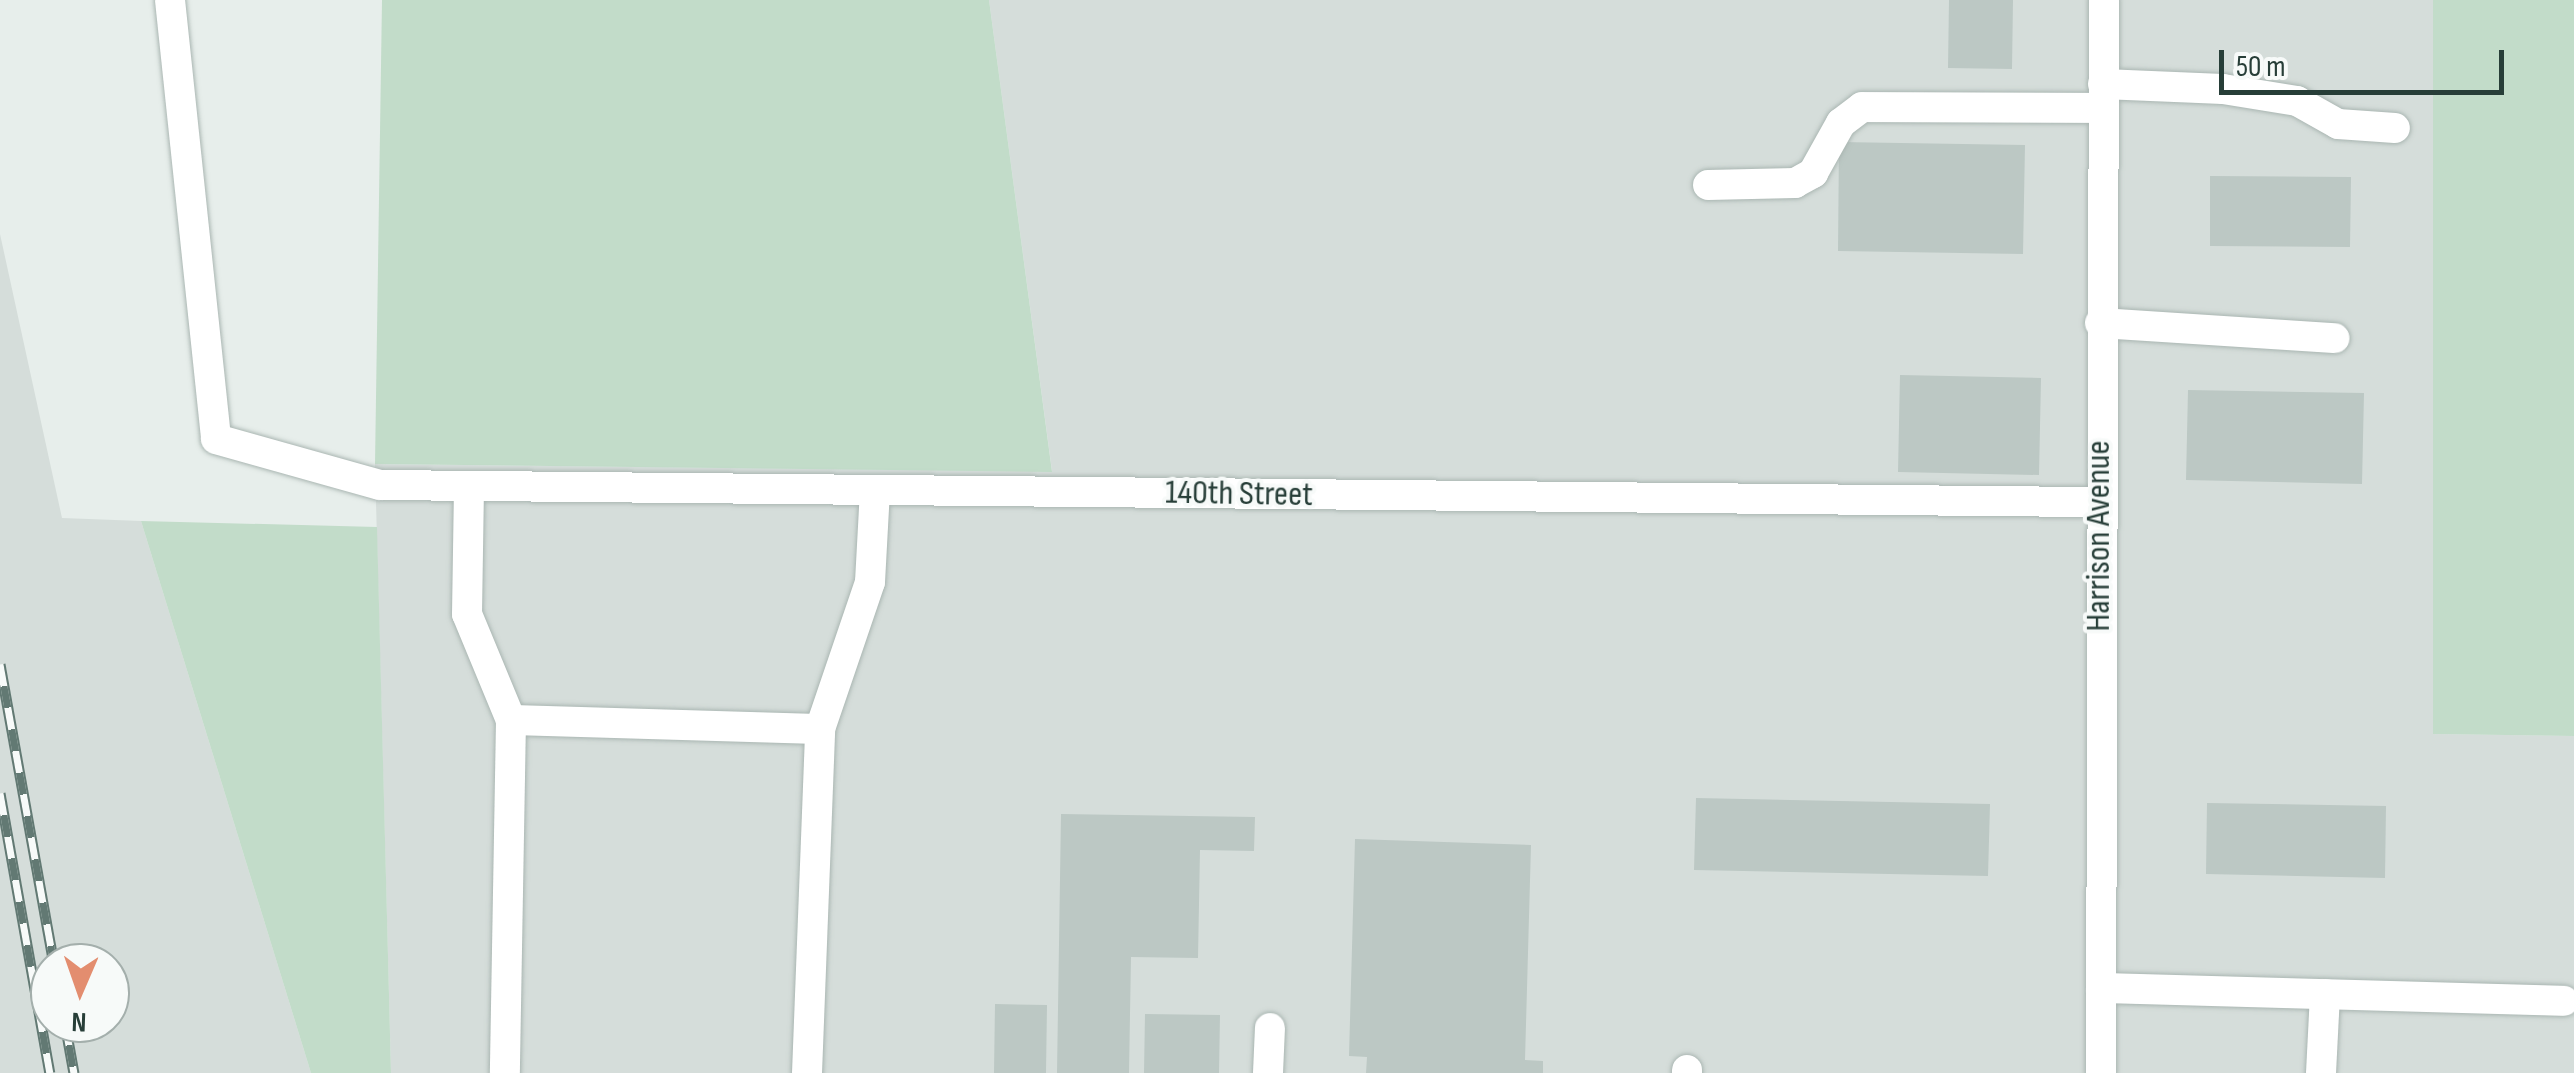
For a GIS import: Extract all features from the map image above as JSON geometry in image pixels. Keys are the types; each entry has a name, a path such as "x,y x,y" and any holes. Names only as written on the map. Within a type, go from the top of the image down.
{"street":[{"name":"140th Street","path":"170,0 216,438 380,486 2098,502"},
{"name":"Harrison Avenue","path":"2101,1073 2098,502 2104,0"},
{"path":"1708,184 1795,183 1813,173 1840,123 1862,107 2223,89 2297,101 2338,124 2395,128"},
{"path":"2100,324 2334,338"},
{"path":"468,486 468,614 511,720 505,1073"},
{"path":"806,1073 820,729 870,582 874,491"},
{"path":"511,720 820,729"},
{"path":"2101,988 2564,1001"},
{"path":"2321,1073 2324,994"},
{"path":"1268,1073 1270,1028"}],"shaded area":[{"path":"989,0 2433,0 2433,734 2574,736 2574,1073 391,1073 375,464 1052,471"},
{"path":"0,234 62,518 141,521 311,1073 0,1073"}],"green space":[{"path":"382,0 989,0 1052,472 375,464"},
{"path":"2433,0 2574,0 2574,736 2433,734"},
{"path":"141,521 377,527 391,1073 311,1073"}],"building":[{"path":"1949,0 2013,0 2012,69 1948,68"},
{"path":"1839,142 2025,145 2023,254 1838,251"},
{"path":"2210,176 2351,177 2350,247 2210,246"},
{"path":"1900,375 2041,378 2039,475 1898,472"},
{"path":"2188,390 2364,393 2362,484 2186,480"},
{"path":"1696,798 1990,804 1988,876 1694,870"},
{"path":"2207,803 2386,806 2385,878 2206,874"},
{"path":"1061,814 1255,817 1254,851 1200,850 1198,958 1131,957 1129,1073 1057,1073"},
{"path":"1355,839 1531,845 1525,1060 1543,1061 1543,1073 1366,1073 1367,1057 1349,1056"},
{"path":"995,1004 1047,1005 1046,1073 994,1073"},
{"path":"1145,1014 1220,1015 1219,1073 1144,1073"}],"railway":[{"path":"0,664 50,943"},
{"path":"0,793 50,1073"},
{"path":"69,1043 74,1073"}]}
